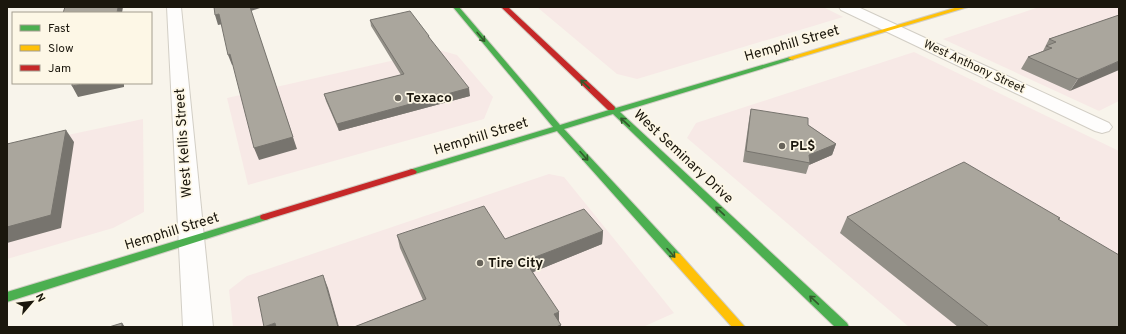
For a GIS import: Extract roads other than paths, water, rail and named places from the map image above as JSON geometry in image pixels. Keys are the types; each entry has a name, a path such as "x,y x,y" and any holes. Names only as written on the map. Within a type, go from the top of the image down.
{"main road":[{"path":"456,7 558,128 739,327"},
{"name":"West Seminary Drive","path":"504,7 843,327"},
{"name":"Hemphill Street","path":"7,297 613,111 965,7"}],"street":[{"name":"West Kellis Street","path":"174,7 198,327"},
{"name":"West Anthony Street","path":"846,7 1102,127"}],"place":[{"name":"Texaco","path":"398,98"},
{"name":"PL$","path":"782,146"},
{"name":"Tire City","path":"480,263"}]}
